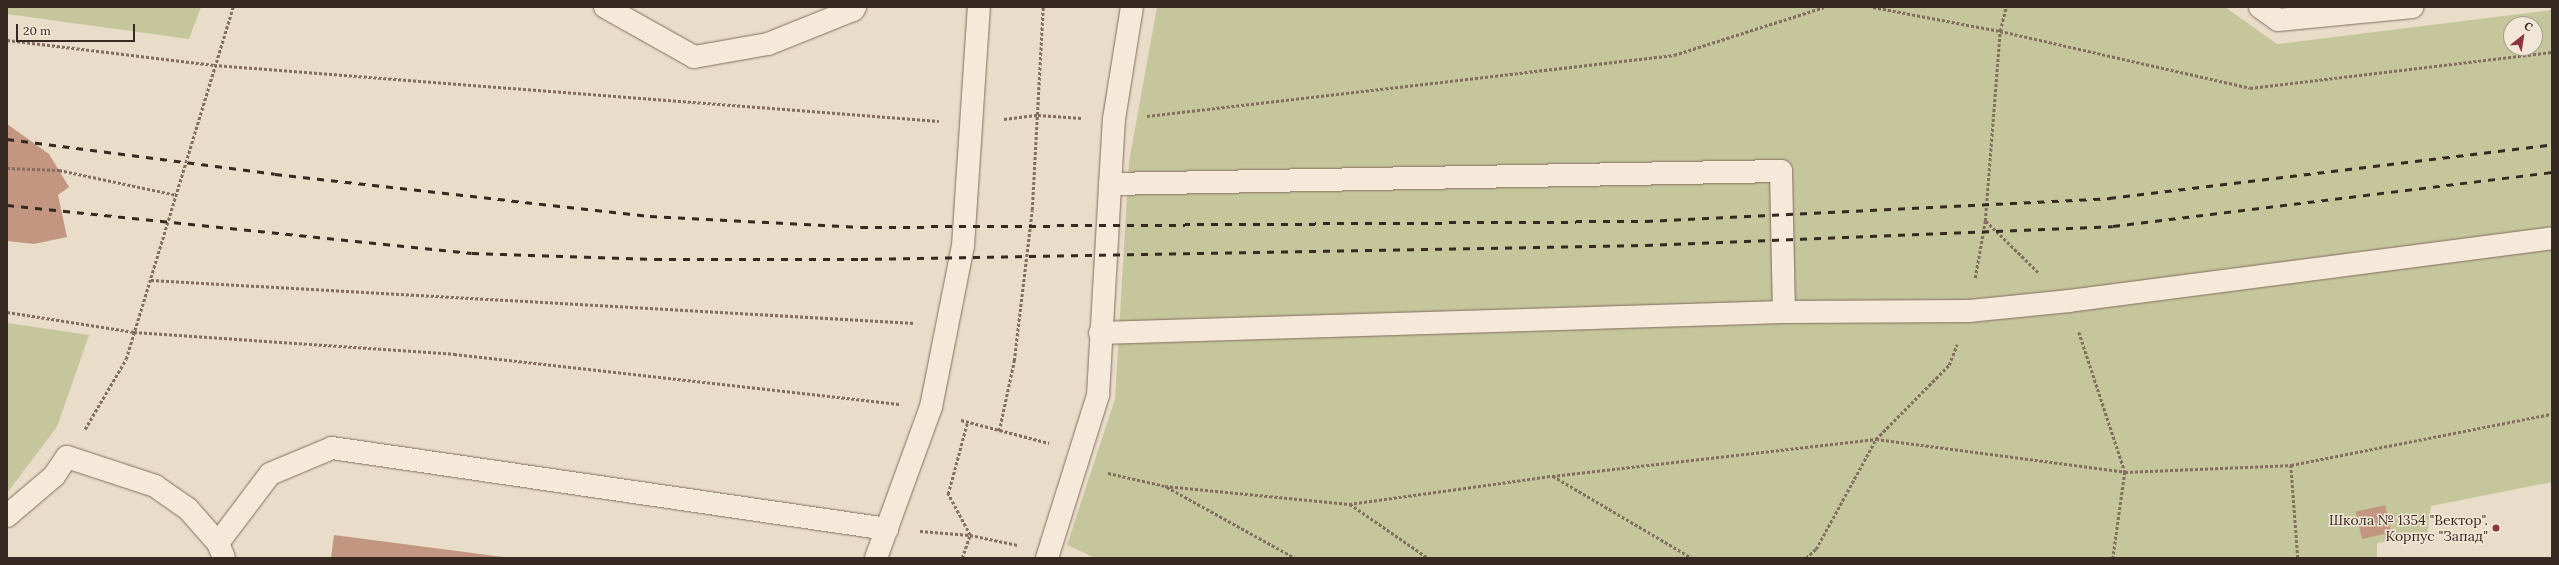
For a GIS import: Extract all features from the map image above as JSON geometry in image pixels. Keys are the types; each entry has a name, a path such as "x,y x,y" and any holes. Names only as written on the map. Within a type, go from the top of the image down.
{"lane":[{"path":"604,7 694,57 768,44 853,10 855,7"},
{"path":"876,558 931,407 946,324 963,246 978,7"},
{"path":"1053,556 1077,465 1098,395 1100,333 1114,120 1132,7"},
{"path":"2260,7 2278,20 2412,7"},
{"path":"1110,184 1781,171 1784,312"},
{"path":"1100,333 1784,312 1969,311 2069,301 2552,238"},
{"path":"7,516 54,476 67,457 155,486 188,509 221,551 270,474 332,448 887,529"}],"path":[{"path":"67,457 126,359 177,195 214,65 233,7"},
{"path":"999,431 1015,346 1032,210 1043,7"},
{"path":"7,40 214,65 971,123 1038,115 1114,120 1674,55 1824,7"},
{"path":"1873,7 2000,31 2250,88 2552,52"},
{"path":"7,168 59,170 177,195"},
{"path":"1986,221 2069,301 2125,472 2113,558"},
{"path":"150,280 946,324"},
{"path":"7,312 134,332 454,354 931,407 967,423 1058,446 1077,465 1165,486 1349,504 1552,476 1876,439 2125,472 2291,466 2552,414"},
{"path":"962,558 970,535 948,494 967,423"},
{"path":"2291,466 2298,558"},
{"path":"1552,476 1692,558"},
{"path":"1165,486 1295,558"},
{"path":"1349,504 1428,558"},
{"path":"887,529 970,535 1053,556"}],"green space":[{"path":"7,7 201,7 189,39 7,14"},
{"path":"1157,7 2225,7 2277,44 2503,16 2503,56 2543,56 2543,16 2503,16 2552,10 2552,482 2431,506 2427,537 2377,543 2377,558 1095,558 1067,545 1115,399 1129,162"},
{"path":"7,323 89,335 57,427 7,493"}],"building":[{"path":"7,124 49,154 69,187 58,195 67,237 34,244 7,241"},
{"path":"2385,505 2391,532 2362,539 2356,512"},
{"path":"334,535 503,557 503,558 331,558"}],"railway":[{"path":"7,139 275,174 650,216 861,227 1646,221 2109,198 2552,144"},
{"path":"7,205 472,253 655,259 861,259 1646,245 2113,226 2552,172"}],"place":[{"name":"Школа № 1354 \"Вектор\". Корпус \"Запад\"","path":"2496,528"}]}
